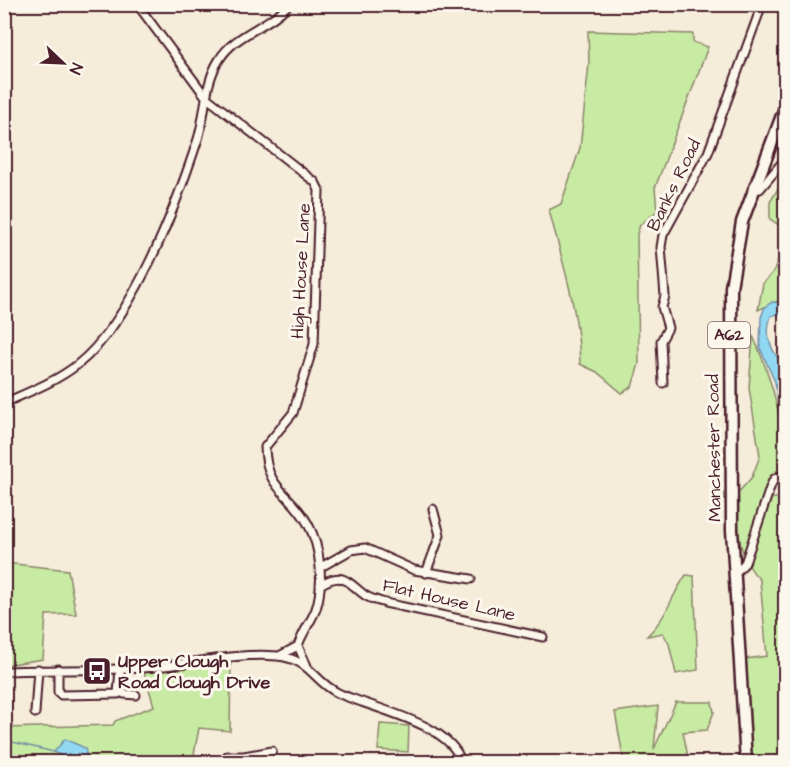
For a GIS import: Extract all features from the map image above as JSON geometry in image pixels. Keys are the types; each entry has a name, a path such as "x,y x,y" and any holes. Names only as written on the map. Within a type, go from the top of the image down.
{"main road":[{"name":"Manchester Road","path":"746,762 735,573 729,346 731,287 741,222 786,105"}],"street":[{"path":"137,4 206,97"},
{"path":"4,403 47,384 78,364 111,328 153,254 177,201 199,135 206,97 219,59 238,39 282,12 289,4"},
{"name":"Banks Road","path":"663,383 661,341 668,328 662,307 665,296 661,247 663,235 708,153 760,4"},
{"name":"High House Lane","path":"206,97 315,182 320,190 314,344 293,412 265,447 266,466 270,479 308,524 321,567 316,609 298,646"},
{"path":"752,190 760,189 786,158"},
{"path":"735,573 745,563 771,485 774,479 781,476"},
{"path":"426,573 440,536 433,509"},
{"path":"321,567 351,550 366,548 426,573 471,579"},
{"name":"Flat House Lane","path":"320,585 330,578 342,579 354,585 367,597 385,603 543,637"},
{"path":"278,656 298,646 307,666"},
{"path":"4,671 120,669 230,656 278,656 307,666 337,692 398,712 447,741 458,752 461,762"},
{"path":"35,713 38,669"},
{"path":"58,669 58,692 61,694 118,694 120,669"},
{"path":"120,690 124,694 136,695"},
{"path":"223,762 227,756 244,756 272,751"}],"green space":[{"path":"588,31 693,34 693,42 708,47 655,188 657,211 640,225 637,234 639,364 632,387 622,393 597,372 580,364 577,325 549,210 561,204 580,148 589,64"},
{"path":"779,187 785,193 785,229 770,219 770,202"},
{"path":"785,230 785,298 758,310 763,283 774,271 784,244 782,239"},
{"path":"753,336 776,402 784,454 785,472 776,471 765,489 770,498 784,498 785,503 786,659 785,673 778,690 785,680 786,749 782,748 778,762 752,762 746,659 767,656 760,580 752,571 742,551 737,494 752,477 760,456 749,388"},
{"path":"5,563 68,570 76,614 46,615 43,659 5,665"},
{"path":"686,575 694,576 698,670 676,674 669,644 663,633 647,636 660,621"},
{"path":"231,660 230,731 199,728 194,754 196,762 25,762 5,752 4,728 113,725 115,721 154,706 144,672"},
{"path":"676,702 712,702 714,712 707,730 683,732 689,762 624,762 615,712 658,706 654,749"},
{"path":"380,724 409,726 408,752 378,750"}],"water":[{"path":"772,302 785,303 785,312 771,316 768,334 773,350 780,360 785,443 775,382 760,348 761,317 765,307"},
{"path":"65,739 85,748 87,758 85,762 70,762 54,752"}],"waterway":[{"path":"4,740 54,752"}],"place":[{"name":"Upper Clough Road Clough Drive","path":"97,671"}]}
